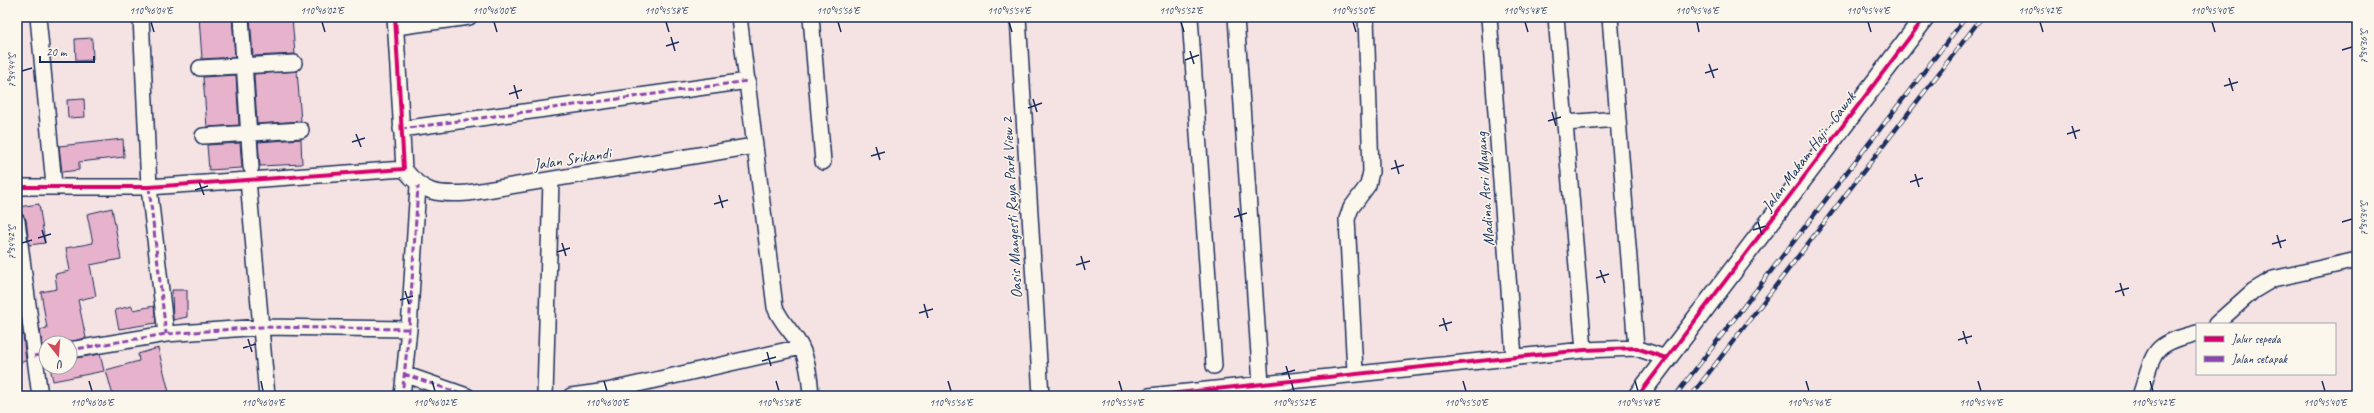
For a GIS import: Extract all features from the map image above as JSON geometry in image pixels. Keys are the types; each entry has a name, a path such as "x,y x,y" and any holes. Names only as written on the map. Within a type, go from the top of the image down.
{"street":[{"path":"38,17 54,185"},
{"path":"141,17 149,187 166,334"},
{"path":"241,17 249,134 250,173 267,396"},
{"path":"402,396 409,329 418,186 404,169 395,22 469,17"},
{"path":"739,17 775,307 782,322 801,347 809,375 811,396"},
{"path":"811,17 823,162"},
{"name":"Oasis Mangesti Raya Park View 2","path":"1018,17 1041,396"},
{"path":"1190,17 1214,366"},
{"path":"1236,17 1261,384"},
{"path":"1355,371 1347,232 1351,208 1368,185 1371,172 1366,17"},
{"name":"Madina Asri Mayang","path":"1489,17 1514,358"},
{"path":"1556,17 1584,350"},
{"path":"1610,17 1636,348"},
{"name":"Jalan Makam Haji - Gawok","path":"1638,396 1925,17"},
{"path":"200,68 294,63"},
{"path":"401,129 748,81"},
{"path":"1565,124 1618,119"},
{"path":"203,136 301,130"},
{"name":"Jalan Srikandi","path":"418,186 444,195 468,193 754,146"},
{"path":"17,187 54,185 149,187 250,173 404,169"},
{"path":"545,396 551,180"},
{"path":"17,221 38,343"},
{"path":"2217,323 2253,291 2273,279 2357,260"},
{"path":"78,349 166,334 262,326 409,329"},
{"path":"2140,396 2154,355 2159,347 2177,338 2196,333"},
{"path":"571,396 614,389 801,347"},
{"path":"1149,396 1584,350 1636,348 1666,358"},
{"path":"404,374 467,396"},
{"path":"40,375 40,396"}],"building":[{"path":"199,17 232,17 235,57 202,59"},
{"path":"250,17 292,17 295,54 253,56"},
{"path":"92,38 93,60 76,61 75,39"},
{"path":"297,71 301,121 257,124 254,74"},
{"path":"236,75 239,125 207,127 203,77"},
{"path":"84,99 85,117 68,118 67,100"},
{"path":"123,139 124,157 79,162 79,170 62,172 59,146"},
{"path":"301,139 302,164 260,166 258,142"},
{"path":"240,143 242,168 209,170 207,145"},
{"path":"39,204 45,243 29,245 26,219 19,212 18,207"},
{"path":"112,208 121,259 90,265 96,296 78,300 86,338 78,340 78,335 41,335 40,330 47,328 41,292 57,289 55,274 70,271 66,248 93,243 87,214"},
{"path":"172,290 187,290 187,317 173,320"},
{"path":"132,306 133,310 154,306 156,323 119,329 115,310"},
{"path":"23,334 26,361 17,363 17,335"},
{"path":"158,348 169,392 153,396 113,396 106,370 139,361 138,354"},
{"path":"100,354 104,371 53,381 52,375 78,375 78,358"}],"waterway":[{"path":"1561,396 1570,396"}],"railway":[{"path":"1675,396 1966,17"},
{"path":"1691,396 1982,17"}],"marked path":[{"path":"401,129 748,81"},
{"path":"402,396 409,329 418,186"},
{"path":"149,187 166,334"},
{"path":"78,349 166,334 262,327 409,329"},
{"path":"34,356 38,355"},
{"path":"404,374 467,396"}],"cycle path":[{"path":"17,187 149,187 404,169 395,17"},
{"path":"1638,396 1925,17"},
{"path":"1149,396 1584,350 1636,348 1666,358"}]}
